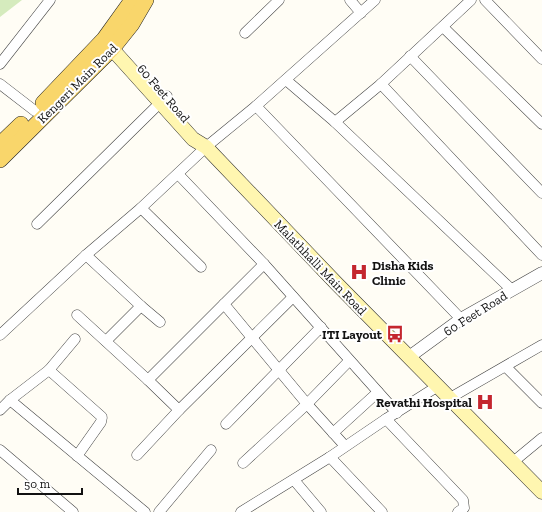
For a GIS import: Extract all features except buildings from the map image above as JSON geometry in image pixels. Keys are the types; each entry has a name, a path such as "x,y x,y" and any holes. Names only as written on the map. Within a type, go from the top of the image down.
{"main road":[{"name":"Kengeri Main Road","path":"0,160 111,41 132,0"},
{"name":"Kengeri Main Road","path":"0,144 111,41 132,24 146,0"},
{"name":"60 Feet Road","path":"111,41 164,99 201,135 206,147"},
{"name":"Malathhalli Main Road","path":"206,147 336,283 542,492"}],"street":[{"path":"0,64 50,0"},
{"path":"245,33 279,0"},
{"path":"350,0 361,12"},
{"path":"0,335 86,255 141,208 206,147 286,80 375,0"},
{"path":"335,122 380,84 443,27 470,0"},
{"path":"485,0 542,59"},
{"path":"443,27 542,124"},
{"path":"410,56 542,193"},
{"path":"286,80 335,122 512,290"},
{"path":"0,84 35,111"},
{"path":"380,84 542,256"},
{"path":"37,224 164,99"},
{"path":"256,106 461,319"},
{"path":"178,174 264,264 397,413"},
{"path":"141,208 200,266"},
{"path":"86,255 160,322"},
{"path":"148,380 264,264"},
{"name":"60 Feet Road","path":"410,357 461,319 542,273"},
{"path":"137,455 252,336 293,297"},
{"path":"224,304 307,404 345,446"},
{"path":"106,341 141,306"},
{"path":"77,315 179,410"},
{"path":"226,424 321,327"},
{"path":"0,410 10,400 49,370 75,339"},
{"path":"450,398 542,345"},
{"path":"242,463 307,404 349,361"},
{"path":"506,366 542,403"},
{"path":"49,370 102,417 101,422 77,456"},
{"path":"241,512 255,509 294,480 330,458 345,446 438,386"},
{"path":"333,433 378,392"},
{"path":"10,400 145,512"},
{"path":"386,419 463,500 464,508 458,512"},
{"path":"513,462 542,438"},
{"path":"0,450 73,512"},
{"path":"159,512 210,450"},
{"path":"330,458 382,512"},
{"path":"294,480 321,512"}],"green space":[{"path":"0,0 22,0 0,17"}],"place":[{"name":"Disha Kids Clinic","path":"359,272"},
{"name":"ITI Layout","path":"395,334"},
{"name":"Revathi Hospital","path":"485,402"}]}
